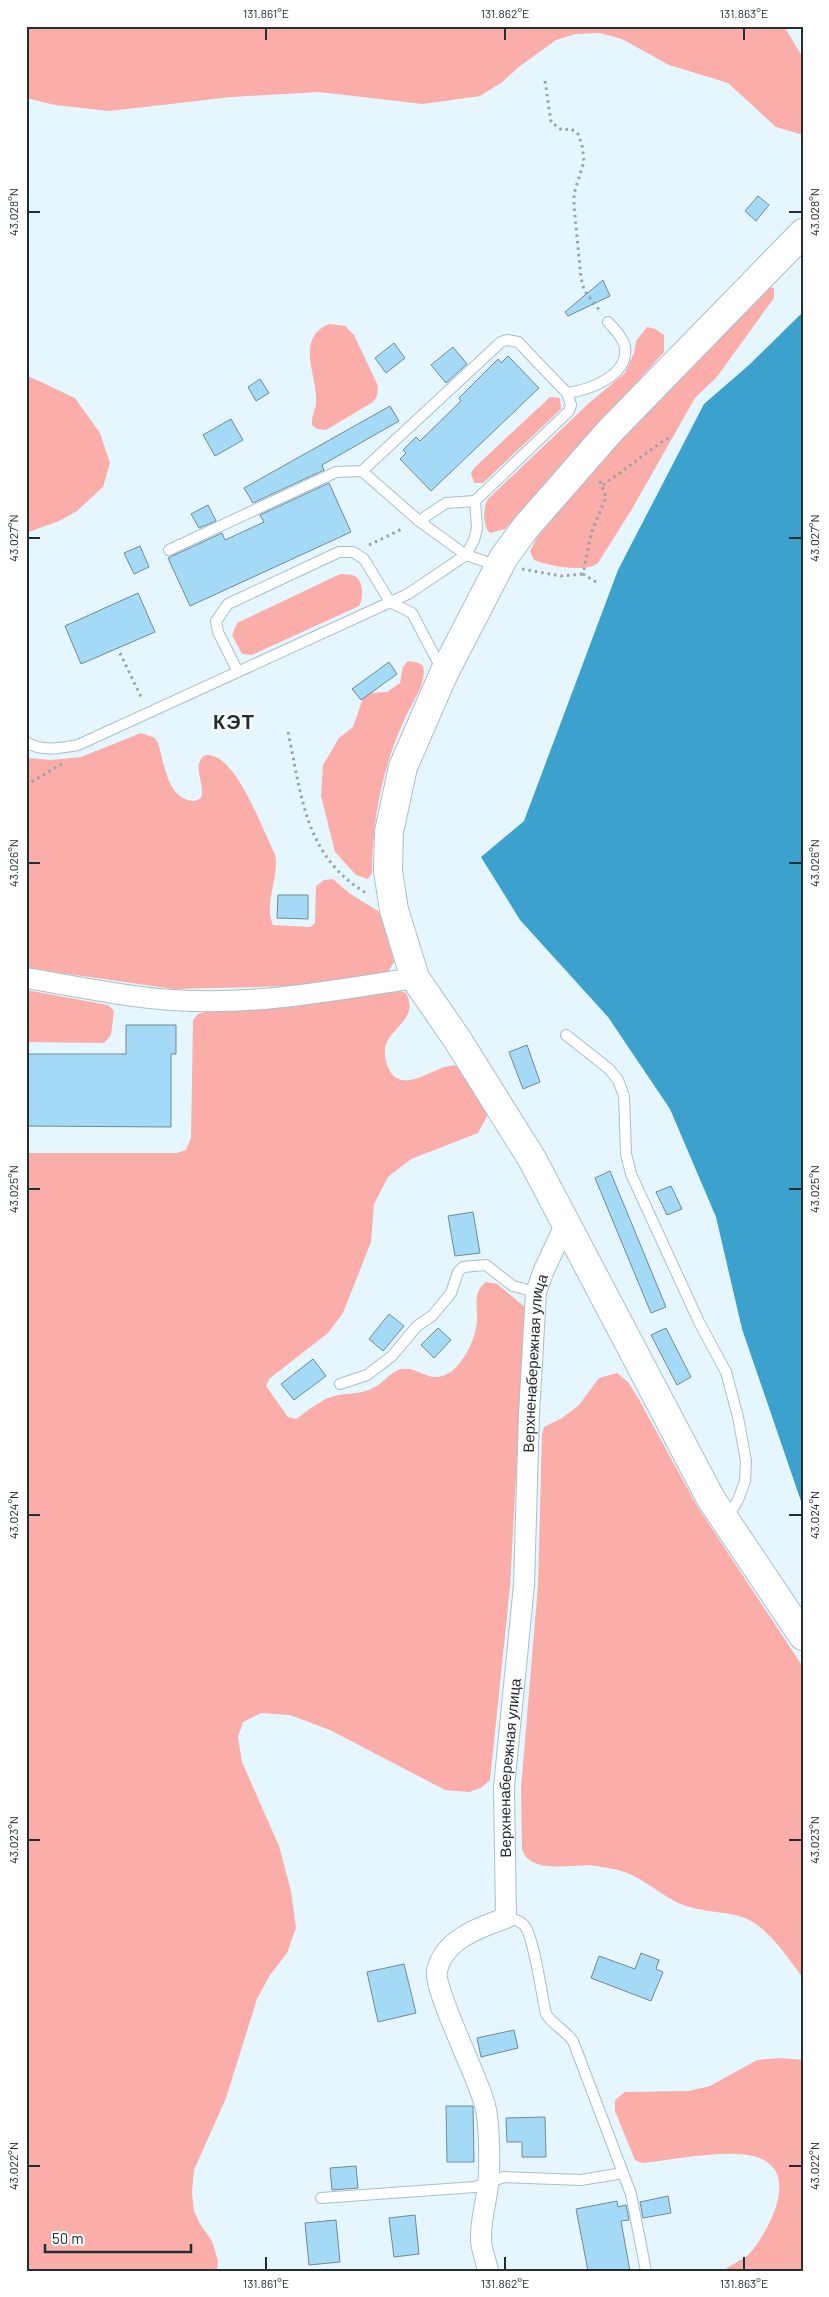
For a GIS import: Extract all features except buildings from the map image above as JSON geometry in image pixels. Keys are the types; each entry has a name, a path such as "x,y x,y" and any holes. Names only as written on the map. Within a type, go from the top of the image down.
{"main road":[{"path":"803,233 674,364 582,464 514,542 499,566 444,673 403,767 392,812 388,870 394,910 415,978 502,1109 566,1222 696,1470 725,1521 803,1636"}],"street":[{"path":"26,978 173,1000 232,1000 291,996 415,978"},
{"name":"Верхненабережная улица","path":"506,1918 504,1788 524,1585 529,1414 536,1292 566,1222"},
{"path":"488,2271 481,2242 488,2184 487,2115 485,2103 474,2070 438,1988 436,1972 441,1959 451,1947 480,1927 506,1918"}],"lane":[{"path":"567,393 595,387 617,371 625,346 620,336 608,322"},
{"path":"169,550 336,472 362,471 501,342 507,340 518,342 567,393 570,404 569,411 562,420 475,501 462,500 446,503 419,521"},
{"path":"362,471 419,521 466,555 499,566"},
{"path":"26,742 34,748 78,746 408,594 466,555 474,540 477,528 475,501"},
{"path":"238,672 218,632 216,621 228,604 338,552 353,552 364,559 390,602 412,613 444,673"},
{"path":"566,1035 610,1069 618,1080 624,1096 624,1135 631,1174 699,1322 726,1372 738,1417 746,1461 745,1481 738,1500 725,1521"},
{"path":"340,1384 368,1375 392,1356 417,1326 432,1316 451,1293 458,1272 463,1267 486,1264 513,1286 536,1292"},
{"path":"506,1918 516,1920 528,1932 546,2014 573,2041 631,2194 646,2271"},
{"path":"321,2198 464,2188 488,2184 504,2177 581,2180 623,2173"}],"path":[{"path":"545,81 551,122 556,128 562,130 572,129 578,134 582,145 584,161 574,194 581,278 584,290 608,322"},
{"path":"603,485 672,436"},
{"path":"582,464 597,476 603,485 606,497 591,534 583,574"},
{"path":"353,552 419,521"},
{"path":"499,566 561,576 583,574 596,582"},
{"path":"120,653 150,713"},
{"path":"288,732 302,798 313,834 326,860 352,885 394,910"},
{"path":"26,785 65,762 78,746"}],"shaded area":[{"path":"26,26 784,26 803,58 803,135 776,127 728,83 669,65 622,39 600,33 576,34 556,40 520,66 501,83 480,96 423,104 319,92 232,97 109,111 55,105 26,98"},
{"path":"768,287 774,288 774,298 716,378 695,398 632,509 598,563 585,568 576,568 557,566 534,560 530,551 538,536 618,443"},
{"path":"329,324 345,326 354,335 378,386 377,396 373,402 326,430 317,429 312,425 316,392 310,348 312,339 318,331"},
{"path":"647,327 655,329 664,335 664,352 505,529 490,533 487,530 484,516 488,499 589,403 625,373 634,353 636,341"},
{"path":"26,375 75,398 100,433 110,463 103,487 77,511 59,521 26,533"},
{"path":"550,397 560,398 561,409 483,483 474,483 471,473 474,468"},
{"path":"340,574 352,575 359,580 362,593 359,606 252,655 242,654 232,635 237,623"},
{"path":"408,661 419,663 423,666 423,678 419,691 398,735 385,773 374,832 372,873 368,879 356,875 335,852 321,796 323,765 339,738 353,727 363,698 371,693 387,692 400,683 403,667"},
{"path":"141,733 155,738 165,771 173,788 178,795 186,799 195,801 201,798 202,788 199,765 202,757 205,756 213,756 223,761 241,783 275,854 276,863 270,908 270,917 273,925 310,927 315,923 316,886 324,880 333,879 349,893 378,911 383,919 394,962 388,972 292,986 174,989 26,968 26,758 51,760 81,757"},
{"path":"26,990 108,1005 114,1011 111,1035 104,1043 26,1042"},
{"path":"400,991 406,993 409,1004 408,1013 404,1021 391,1035 386,1044 385,1054 388,1067 394,1076 402,1080 411,1080 449,1066 457,1066 461,1068 469,1079 486,1110 487,1116 478,1133 411,1159 388,1177 374,1204 371,1242 343,1313 328,1333 269,1379 266,1386 288,1417 296,1419 328,1398 368,1390 401,1369 414,1370 431,1377 438,1377 452,1371 464,1357 470,1346 477,1322 478,1292 486,1282 497,1284 525,1307 510,1587 490,1780 481,1788 469,1792 445,1790 330,1730 290,1715 261,1713 243,1722 238,1737 242,1762 279,1846 291,1891 296,1928 287,1953 270,1975 257,1999 226,2098 194,2170 192,2192 194,2211 200,2224 212,2241 218,2261 217,2271 26,2271 26,1153 177,1153 186,1150 191,1138 193,1020 198,1014 208,1011 293,1007"},
{"path":"617,1373 628,1382 637,1396 697,1506 803,1667 803,1978 768,1934 751,1921 735,1915 683,1905 634,1876 620,1871 588,1865 544,1866 527,1858 522,1849 521,1788 538,1585 542,1434 544,1427 562,1418 579,1405 599,1378"},
{"path":"780,2058 803,2060 803,2271 723,2271 749,2254 766,2230 778,2200 779,2186 776,2173 768,2163 753,2156 741,2154 713,2154 642,2163 635,2160 615,2111 615,2100 625,2092 689,2091 710,2086 757,2060"}],"water":[{"path":"803,312 803,1507 742,1329 716,1217 670,1109 608,1017 520,920 481,857 524,821 618,570 704,404 749,365"}],"district":[{"name":"КЭТ","path":"234,721"}]}
